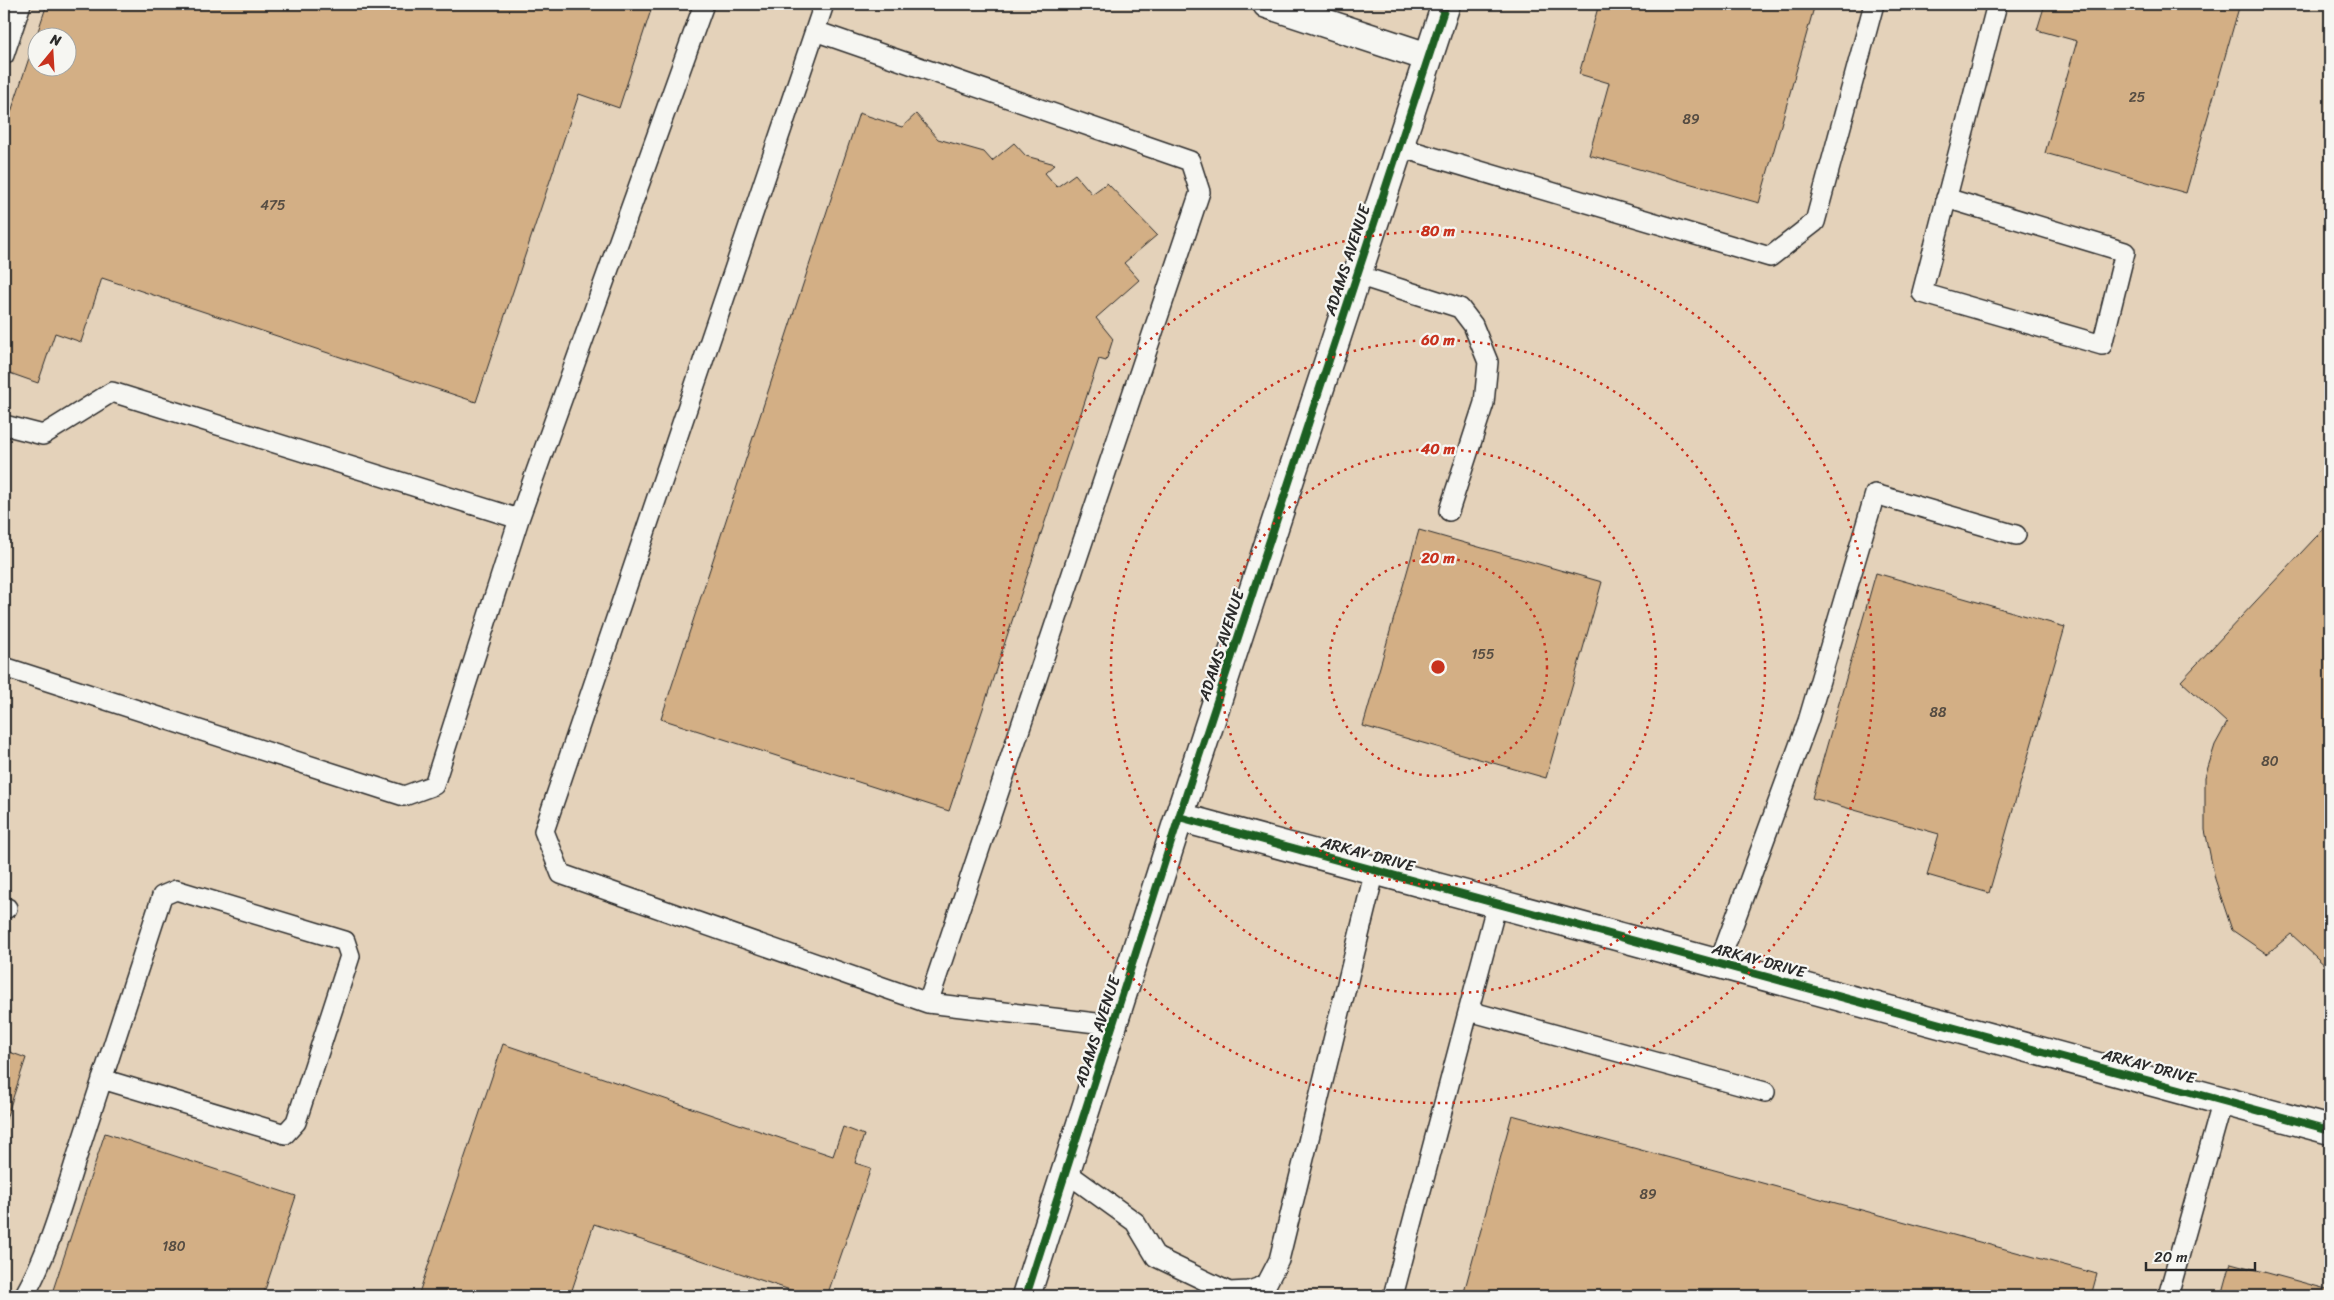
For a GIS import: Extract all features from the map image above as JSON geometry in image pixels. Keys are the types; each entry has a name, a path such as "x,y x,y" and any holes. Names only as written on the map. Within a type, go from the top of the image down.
{"street":[{"path":"1267,4 1428,57"},
{"name":"ADAMS AVENUE","path":"1026,1296 1179,817 1446,4"},
{"name":"ARKAY DRIVE","path":"1179,817 2330,1130"}],"lane":[{"path":"4,55 21,4"},
{"path":"4,667 404,796 434,785 518,518 704,4"},
{"path":"824,4 544,831 561,874 928,1003 1113,1025"},
{"path":"1398,148 1770,257 1815,222 1874,4"},
{"path":"1946,198 2125,252 2102,345 1922,293 1946,198 1997,4"},
{"path":"815,31 1190,161 1200,192 928,1003"},
{"path":"1357,275 1460,308 1473,325 1488,362 1484,403 1449,511"},
{"path":"4,425 44,436 112,392 518,518"},
{"path":"1719,963 1808,721 1875,494 2016,535"},
{"path":"1066,1172 1135,1222 1156,1257 1229,1292 1249,1291 1266,1285 1279,1260 1375,870"},
{"path":"24,1296 39,1267 162,896 176,890 345,942 350,956 296,1122 285,1134 102,1078"},
{"path":"1393,1296 1470,1012 1497,903"},
{"path":"1470,1012 1766,1092"},
{"path":"2168,1296 2223,1100"}],"shaded area":[{"path":"4,4 2330,4 2330,1296 4,1296"}],"building":[{"path":"47,4 653,4 619,108 579,94 476,402 102,278 81,342 55,333 38,383 4,371 4,133 28,61 28,78 78,78 78,28 39,28"},
{"path":"1599,4 1815,4 1759,203 1589,155 1609,83 1579,74"},
{"path":"2045,4 2240,4 2186,193 2045,153 2077,41 2037,30"},
{"path":"859,113 902,127 916,114 938,139 984,152 992,161 1014,143 1026,156 1055,164 1045,173 1057,187 1075,174 1092,194 1107,183 1157,235 1124,263 1139,280 1096,318 1113,339 1106,361 1099,359 949,811 661,719"},
{"path":"2330,522 2330,970 2291,934 2267,954 2232,930 2215,879 2205,830 2205,777 2215,745 2227,723 2181,681"},
{"path":"1419,530 1602,582 1546,778 1363,726"},
{"path":"1876,573 2065,627 1989,893 1927,875 1939,834 1812,798"},
{"path":"503,1044 833,1156 843,1127 864,1135 855,1163 871,1168 827,1296 808,1296 594,1224 570,1296 418,1296"},
{"path":"4,1050 26,1058 4,1125"},
{"path":"1512,1115 2097,1274 2091,1296 1463,1296"},
{"path":"105,1133 296,1196 263,1296 51,1296"},
{"path":"2231,1263 2330,1290 2330,1296 2222,1296"}],"cycle path":[{"path":"1026,1296 1179,817 1446,4"},
{"path":"1179,817 2330,1130"}]}
